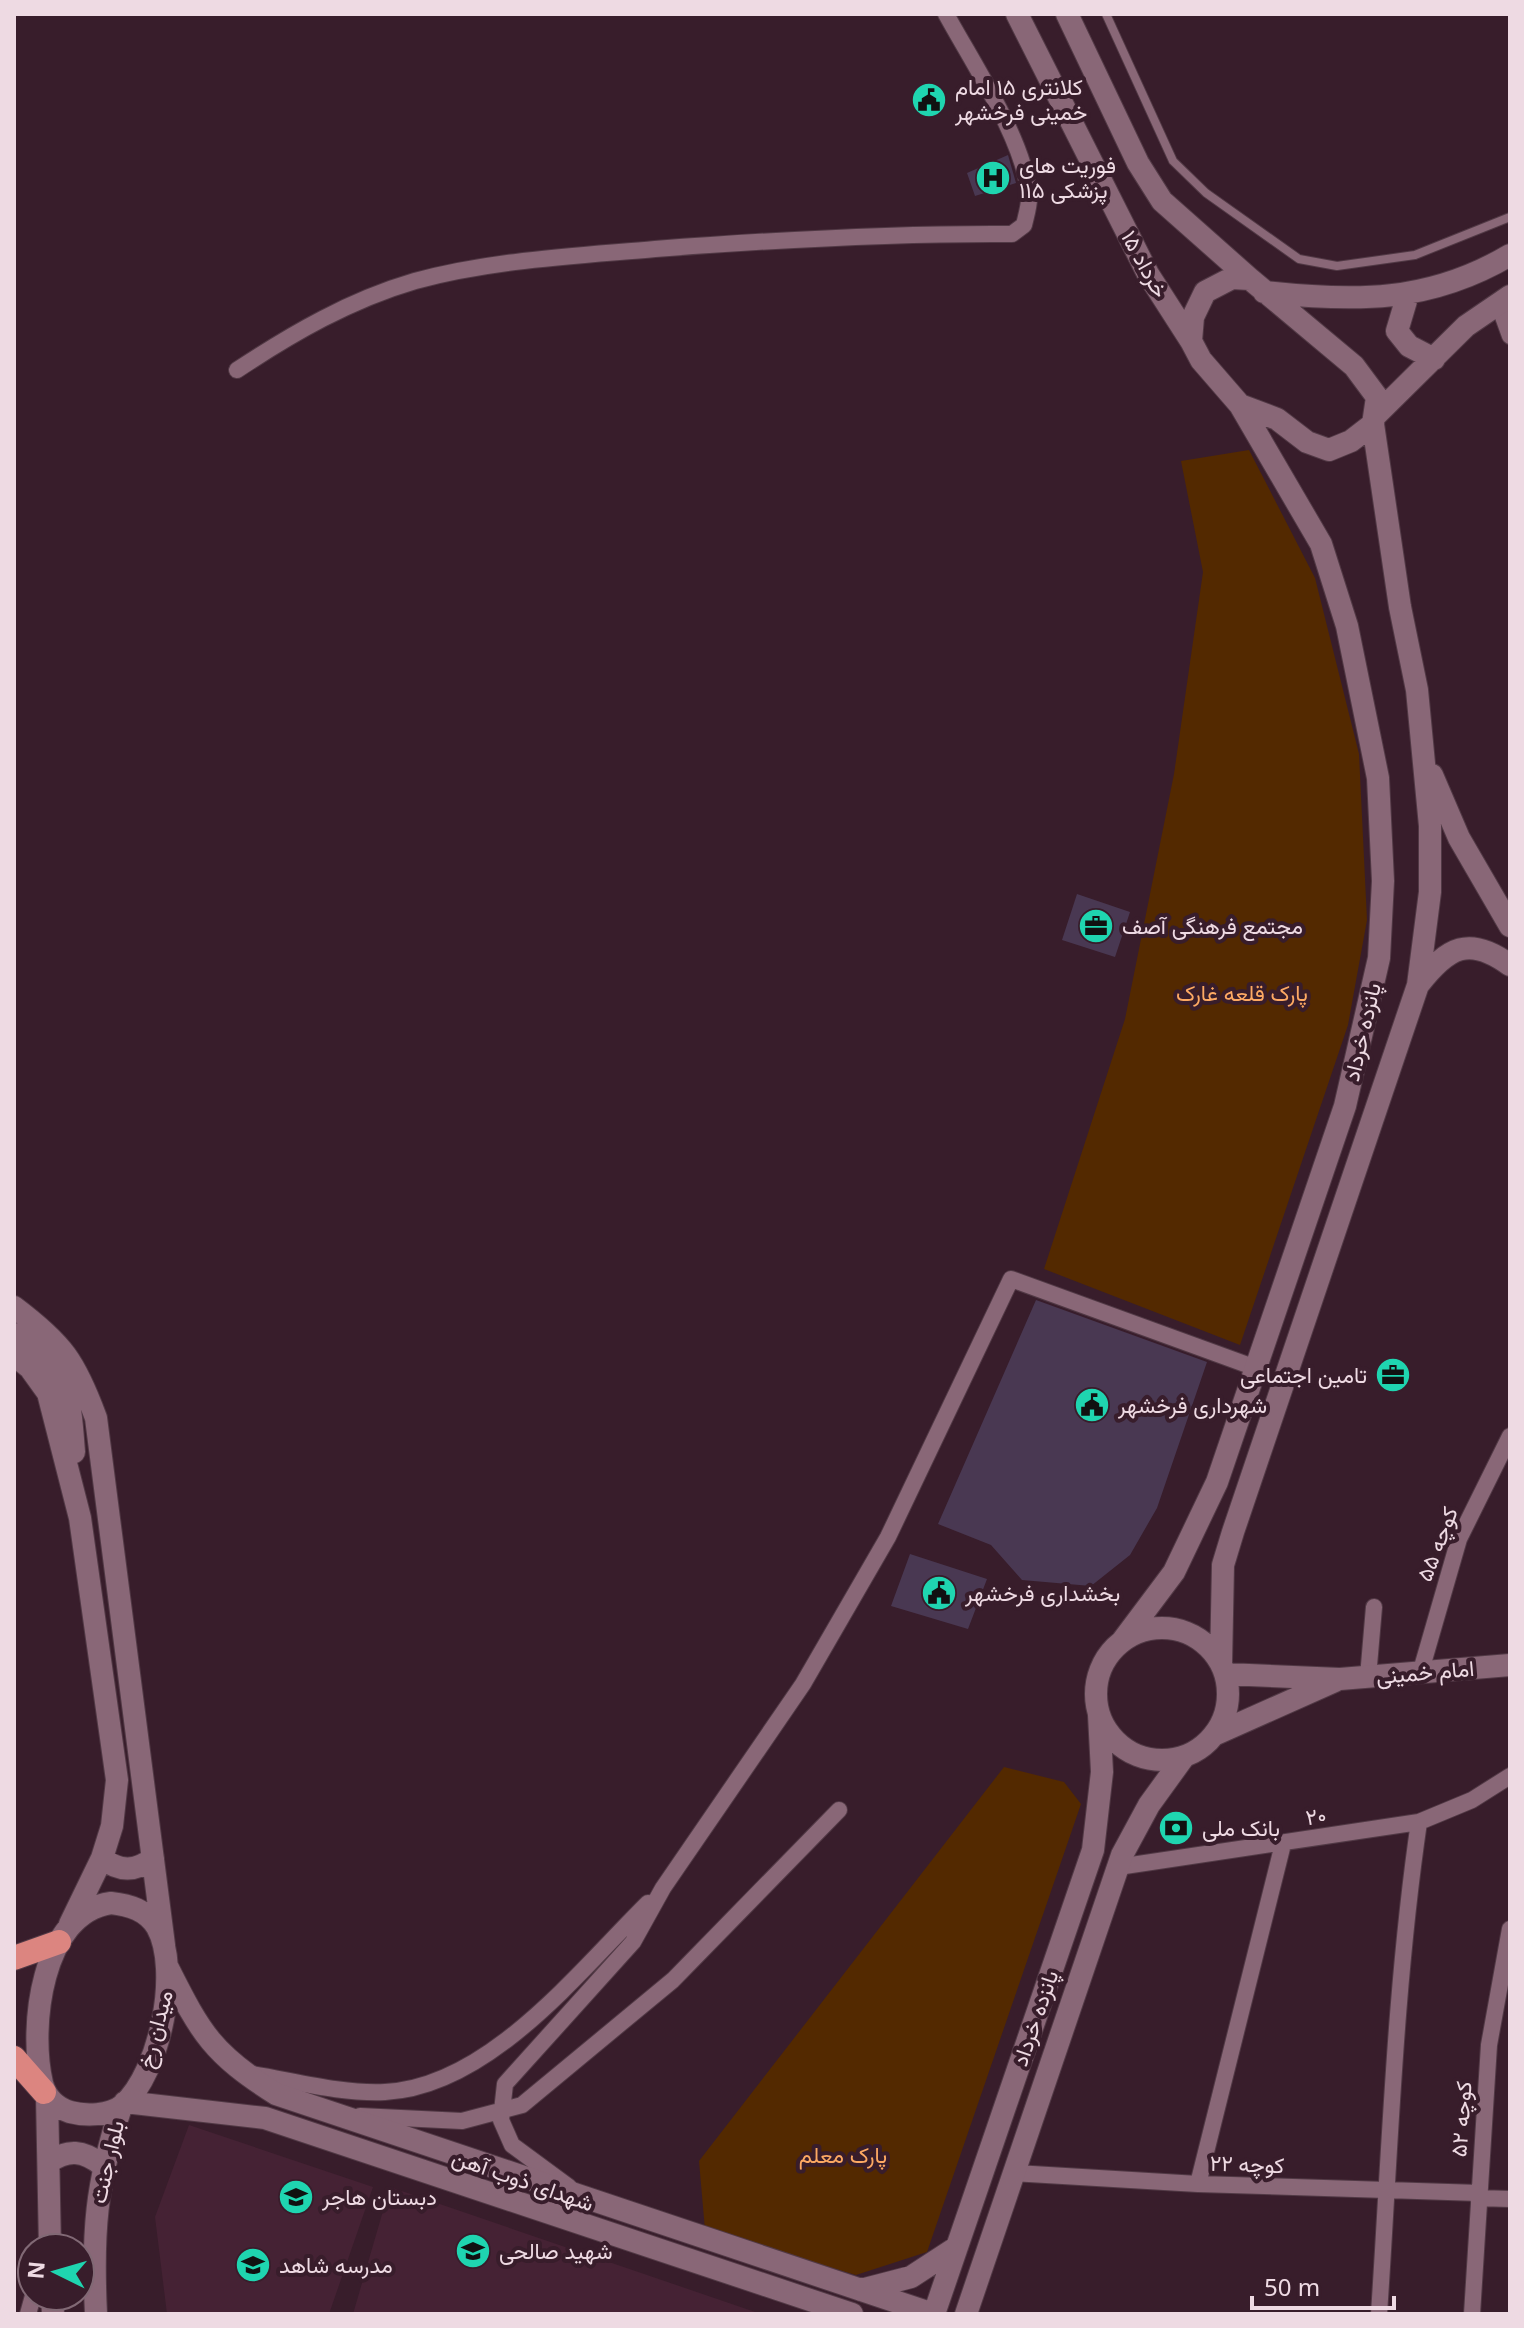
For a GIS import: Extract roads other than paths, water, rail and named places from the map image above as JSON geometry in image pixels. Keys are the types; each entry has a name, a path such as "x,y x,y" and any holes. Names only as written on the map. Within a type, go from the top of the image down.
{"highway":[{"path":"14,1958 64,1933"},
{"path":"14,2058 45,2094"}],"main road":[{"name":"۱۵ خرداد","path":"1017,14 1148,274 1201,360 1240,405"},
{"path":"1067,14 1138,163 1162,201 1257,285"},
{"path":"1191,341 1193,317 1205,292 1232,278 1336,300 1408,294 1481,272 1510,255"},
{"name":"پانزده خرداد","path":"1224,1669 1223,1565 1418,985 1430,892 1430,826 1417,690 1400,607 1374,419 1377,397 1354,366 1257,285"},
{"path":"1408,294 1397,331 1409,346 1434,359"},
{"path":"1240,405 1277,419 1307,442 1329,450 1351,441 1466,326 1504,300"},
{"name":"پانزده خرداد","path":"1123,1640 1174,1572 1217,1482 1345,1106 1379,958 1383,881 1378,778 1347,626 1321,544 1240,405"},
{"path":"1422,753 1459,838 1510,926"},
{"path":"1418,985 1446,955 1465,948 1479,947 1494,952 1510,965"},
{"path":"14,1307 61,1345 84,1386 96,1418 164,1945"},
{"path":"14,1334 38,1347 69,1391 80,1518 117,1780 112,1826 102,1858 64,1933 41,1998 36,2031 37,2063 45,2094 49,2232"},
{"path":"14,1355 30,1368 48,1393 80,1518"},
{"path":"1159,1627 1178,1629 1211,1648 1224,1669 1229,1695 1226,1715 1216,1734 1201,1749 1183,1758 1162,1761 1132,1753 1108,1734 1099,1715 1096,1694 1099,1674 1108,1655 1123,1640 1159,1627"},
{"name":"امام خمینی","path":"1224,1669 1340,1679 1510,1665"},
{"name":"امام خمینی","path":"1216,1734 1340,1679"},
{"name":"پانزده خرداد","path":"934,2314 1093,1850 1100,1815 1102,1772 1099,1715"},
{"name":"پانزده خرداد","path":"966,2314 1118,1867 1149,1805 1183,1758"},
{"path":"102,1858 122,1869 144,1865 153,1858"},
{"name":"میدان رخ","path":"64,1933 83,1910 97,1905 129,1905 144,1913 156,1925 164,1945 168,1968 165,2005 147,2069 123,2104"},
{"name":"شهدای ذوب آهن","path":"168,1968 192,2017 214,2049 276,2094 589,2202 934,2314"},
{"path":"45,2094 52,2103 82,2115 123,2104"},
{"name":"شهدای ذوب آهن","path":"123,2104 265,2118 852,2314"},
{"name":"بلوار جنت","path":"96,2314 95,2202 102,2165 123,2104"},
{"path":"49,2162 61,2154 76,2152 90,2156 102,2165"},
{"path":"859,2291 911,2277 957,2247"},
{"path":"732,2274 741,2252"}],"street":[{"path":"237,370 294,333 355,302 416,281 475,269 578,255 783,239 1012,234 1024,225 1030,197 1024,171 1000,112 946,14"},
{"path":"1504,300 1510,336"},
{"path":"589,2202 512,2145 500,2111 505,2084 633,1942 663,1888 803,1684 888,1537 1011,1279 1256,1368"},
{"name":"کوچه ۵۵","path":"1420,1674 1459,1539 1510,1436"},
{"path":"1368,1677 1374,1607"},
{"name":"۲۰","path":"1118,1867 1419,1822 1472,1800 1510,1776"},
{"path":"330,2115 462,2121 522,2105 673,1980 839,1810"},
{"path":"1379,2314 1394,2035 1405,1918 1419,1822"},
{"path":"1198,2184 1283,1844"},
{"path":"242,2072 387,2092 442,2079 481,2059 526,2023 663,1888"},
{"name":"کوچه ۵۲","path":"1472,2314 1489,2045 1510,1929"},
{"name":"کوچه ۲۲","path":"1014,2173 1198,2184 1387,2190 1510,2199"}],"lane":[{"path":"1106,14 1173,161 1206,193 1299,259 1337,266 1415,255 1470,236 1510,217"}],"place":[{"name":"کلانتری ۱۵ امام خمینی فرخشهر","path":"929,100"},
{"name":"فوریت های پزشکی ۱۱۵","path":"993,178"},
{"name":"مجتمع فرهنگی آصف","path":"1096,926"},
{"name":"تامین اجتماعی","path":"1393,1375"},
{"name":"شهرداری فرخشهر","path":"1092,1405"},
{"name":"بخشداری فرخشهر","path":"939,1593"},
{"name":"بانک ملی","path":"1176,1828"},
{"name":"دبستان هاجر","path":"296,2197"},
{"name":"شهید صالحی","path":"473,2251"},
{"name":"مدرسه شاهد","path":"253,2265"}],"park label":[{"name":"پارک قلعه غارک","path":"1242,993"},
{"name":"پارک معلم","path":"843,2155"}]}
